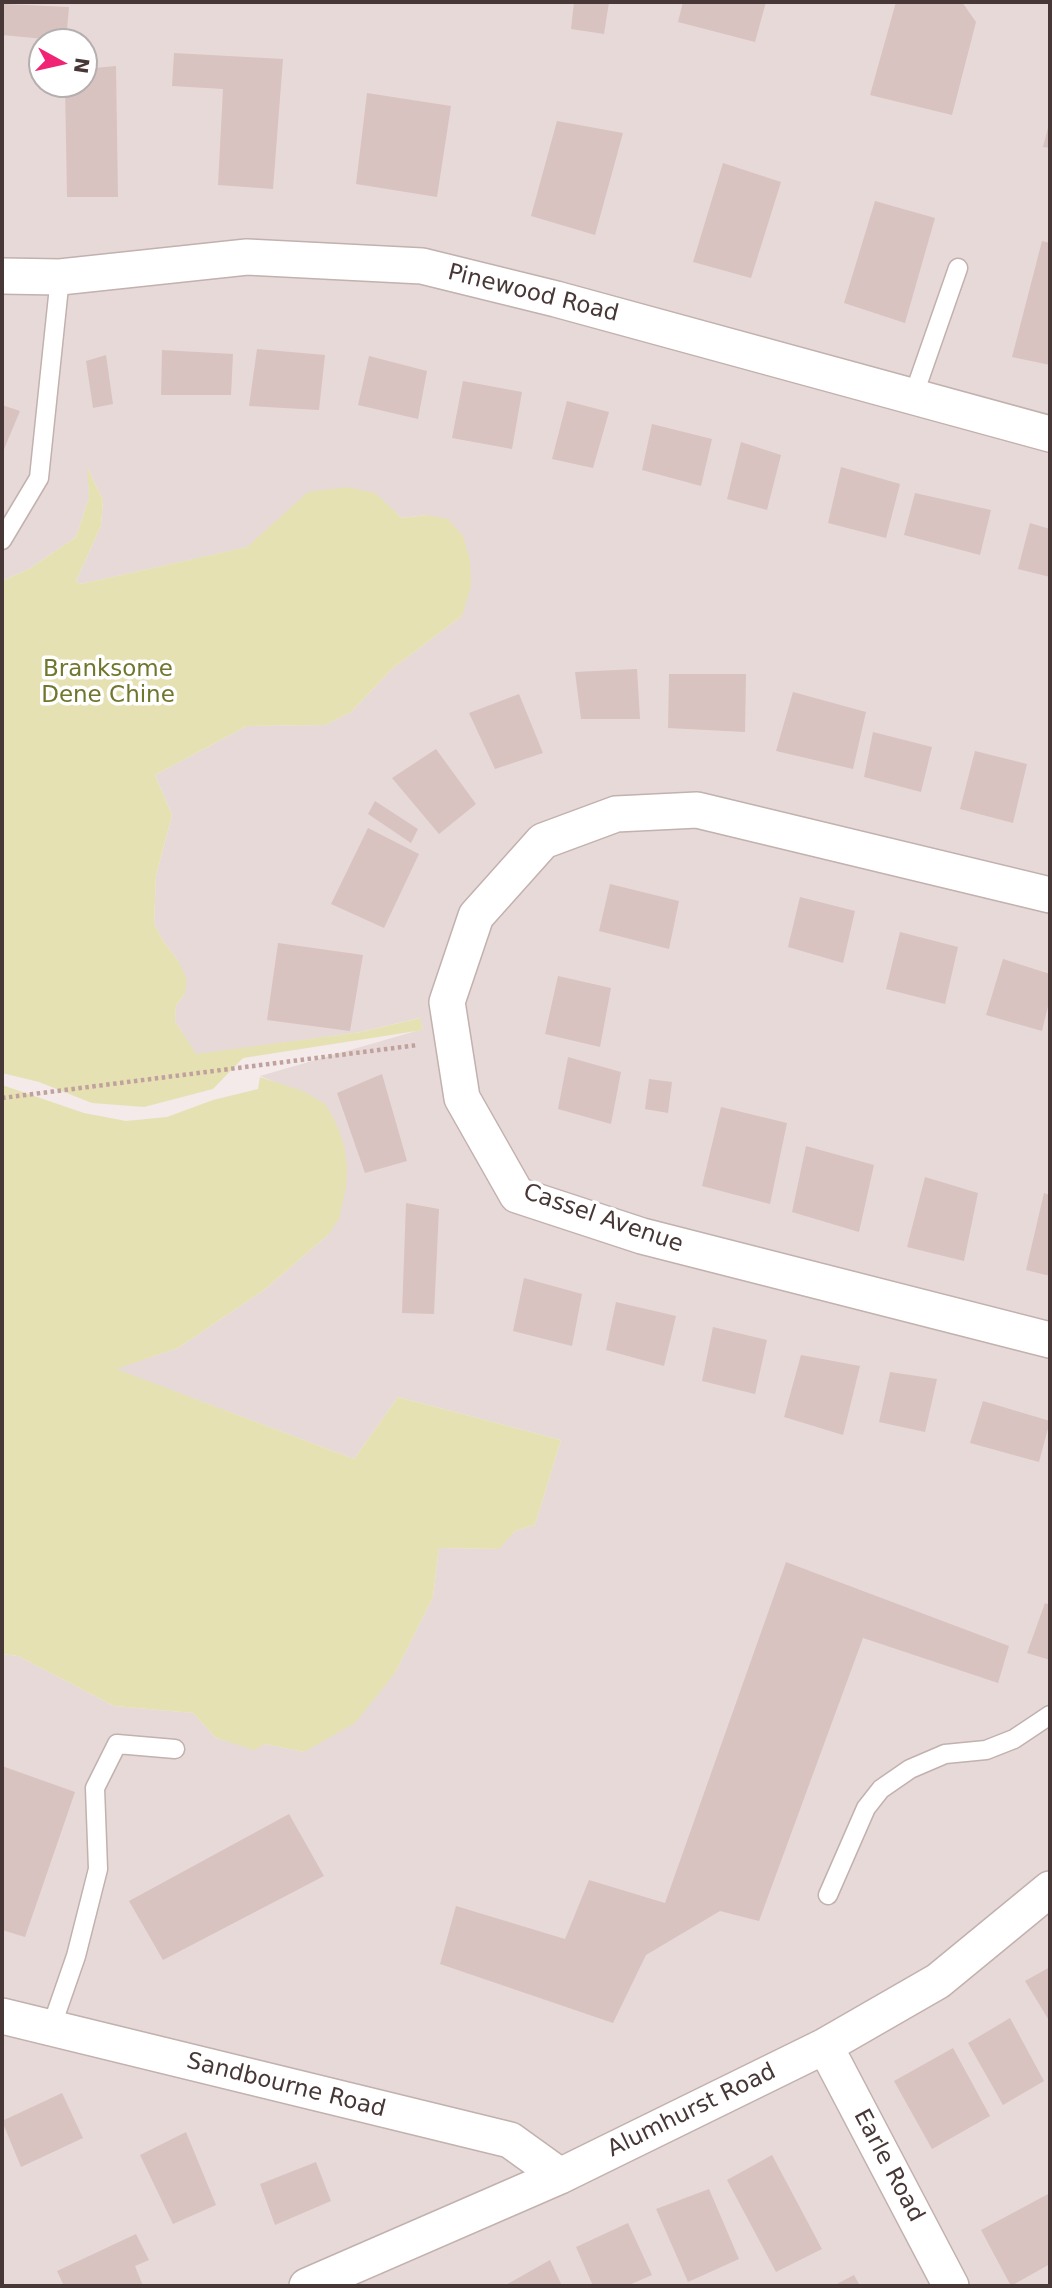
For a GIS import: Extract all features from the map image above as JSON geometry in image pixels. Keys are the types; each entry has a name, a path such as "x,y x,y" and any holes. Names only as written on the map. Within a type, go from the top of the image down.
{"street":[{"name":"Pinewood Road","path":"2,276 60,276 247,257 422,266 556,299 1050,434"},
{"name":"Cassel Avenue","path":"1050,895 697,810 615,814 543,841 476,916 447,1002 462,1098 517,1195 642,1236 1050,1340"},
{"name":"Alumhurst Road","path":"307,2286 560,2176 825,2046 938,1981 1050,1889"},
{"name":"Sandbourne Road","path":"2,2016 510,2140 560,2176"},
{"name":"Earle Road","path":"825,2046 951,2286"}],"lane":[{"path":"914,397 958,268"},
{"path":"2,540 39,478 60,276"},
{"path":"828,1895 866,1808 881,1789 910,1769 945,1754 986,1750 1014,1739 1050,1715"},
{"path":"51,2028 76,1956 98,1869 94,1788 117,1744 175,1749"}],"path":[{"path":"2,1098 453,1041"}],"shaded area":[{"path":"2,2 1050,2 1050,2286 2,2286 2,1654 18,1656 114,1706 193,1713 216,1738 254,1749 265,1744 304,1752 395,1673 433,1597 439,1548 498,1549 515,1531 535,1525 561,1440 398,1397 354,1459 115,1369 178,1348 264,1290 328,1235 277,1083 260,1076 423,1029 419,1018 361,1032 196,1055 175,1021 176,1006 185,993 179,962 154,923 156,876 172,815 155,775 247,726 325,725 351,712 393,668 462,616 427,515 402,518 375,494 308,493 248,547 81,584 76,581 101,526 103,500 88,469 89,498 76,537 29,569 2,581"}],"green space":[{"name":"Branksome Dene Chine","path":"87,467 103,500 101,526 76,581 81,584 247,547 308,492 347,487 375,493 402,518 427,515 448,519 463,536 470,560 471,586 462,616 393,668 351,712 325,725 247,726 155,775 172,815 156,876 154,923 187,980 185,993 176,1006 175,1021 196,1054 361,1032 420,1018 423,1030 243,1058 213,1089 144,1107 92,1103 39,1082 2,1073 2,581 29,569 76,537 89,498"},
{"path":"260,1077 303,1091 325,1104 335,1121 344,1144 347,1167 339,1219 328,1235 264,1290 178,1348 116,1369 354,1459 398,1397 561,1440 535,1525 515,1531 499,1549 439,1548 433,1597 395,1673 355,1723 304,1752 265,1744 254,1750 216,1738 193,1713 114,1706 18,1656 2,1654 2,1085 84,1113 126,1121 167,1117 213,1100 258,1089"}],"building":[{"path":"574,2 609,2 604,34 571,29"},
{"path":"683,2 766,2 755,42 678,22"},
{"path":"896,2 962,2 976,22 952,115 870,95"},
{"path":"4,4 69,7 67,28 28,28 28,37 2,35"},
{"path":"174,53 283,59 273,189 218,185 223,89 172,86"},
{"path":"116,66 118,197 67,197 65,98 98,98 98,68"},
{"path":"367,93 451,106 437,197 356,184"},
{"path":"557,121 623,133 595,235 531,216"},
{"path":"1050,124 1050,148 1043,147"},
{"path":"723,163 781,182 751,278 693,262"},
{"path":"875,201 935,218 905,323 844,303"},
{"path":"1042,241 1050,243 1050,365 1012,357"},
{"path":"257,349 325,355 319,410 249,406"},
{"path":"162,350 233,354 231,395 161,395"},
{"path":"106,355 113,404 93,408 86,361"},
{"path":"369,356 427,371 418,419 358,405"},
{"path":"463,381 522,392 512,449 452,438"},
{"path":"567,401 609,412 593,468 552,459"},
{"path":"2,405 20,411 2,454"},
{"path":"652,424 712,439 701,486 642,470"},
{"path":"741,442 781,455 767,510 727,499"},
{"path":"841,467 900,484 886,538 828,523"},
{"path":"915,493 991,510 980,555 904,535"},
{"path":"1030,523 1050,529 1050,577 1018,569"},
{"path":"637,669 640,719 581,719 575,672"},
{"path":"669,674 746,674 745,732 668,728"},
{"path":"793,692 866,712 853,769 776,751"},
{"path":"519,694 543,753 495,769 469,713"},
{"path":"873,732 932,747 921,792 864,777"},
{"path":"436,749 476,804 439,834 392,778"},
{"path":"975,751 1027,764 1013,823 960,809"},
{"path":"375,801 418,829 411,843 368,814"},
{"path":"368,828 419,854 384,928 331,904"},
{"path":"610,884 679,901 669,949 599,931"},
{"path":"800,897 855,911 843,963 788,947"},
{"path":"900,932 958,947 945,1004 886,989"},
{"path":"278,943 363,955 350,1031 267,1020"},
{"path":"1003,959 1050,974 1050,998 1042,1031 986,1015"},
{"path":"558,976 611,988 600,1047 545,1034"},
{"path":"568,1057 621,1072 611,1124 558,1109"},
{"path":"382,1074 407,1161 365,1173 337,1093"},
{"path":"649,1079 672,1082 668,1113 645,1109"},
{"path":"721,1107 787,1123 770,1204 702,1186"},
{"path":"806,1146 874,1165 859,1232 792,1212"},
{"path":"925,1177 978,1193 964,1261 907,1247"},
{"path":"1044,1193 1050,1195 1050,1276 1026,1270"},
{"path":"406,1203 439,1209 434,1314 402,1313"},
{"path":"524,1278 582,1294 572,1346 513,1331"},
{"path":"616,1302 676,1316 664,1366 606,1350"},
{"path":"713,1327 767,1340 755,1394 702,1381"},
{"path":"801,1355 860,1366 843,1435 784,1417"},
{"path":"890,1372 937,1379 925,1432 879,1422"},
{"path":"983,1401 1050,1421 1039,1462 970,1443"},
{"path":"786,1562 1009,1646 998,1683 863,1638 759,1921 720,1911 646,1955 613,2023 440,1964 456,1906 565,1939 589,1880 665,1903"},
{"path":"1045,1603 1050,1605 1050,1660 1027,1653"},
{"path":"2,1766 75,1792 25,1937 2,1930"},
{"path":"289,1814 324,1876 163,1960 129,1901"},
{"path":"1050,1967 1050,2022 1025,1981"},
{"path":"1010,2018 1044,2081 1003,2105 968,2043"},
{"path":"953,2048 990,2116 932,2149 894,2081"},
{"path":"62,2093 83,2138 21,2167 2,2121"},
{"path":"186,2132 216,2205 173,2224 140,2155"},
{"path":"772,2155 822,2249 776,2272 727,2180"},
{"path":"316,2162 331,2201 275,2225 260,2184"},
{"path":"709,2189 739,2259 688,2282 656,2209"},
{"path":"1050,2193 1050,2264 1011,2286 981,2230"},
{"path":"628,2223 652,2275 627,2286 593,2286 576,2247"},
{"path":"136,2234 149,2260 135,2266 143,2286 64,2286 57,2271"},
{"path":"550,2260 562,2286 504,2286"},
{"path":"854,2275 860,2286 833,2286"}]}
